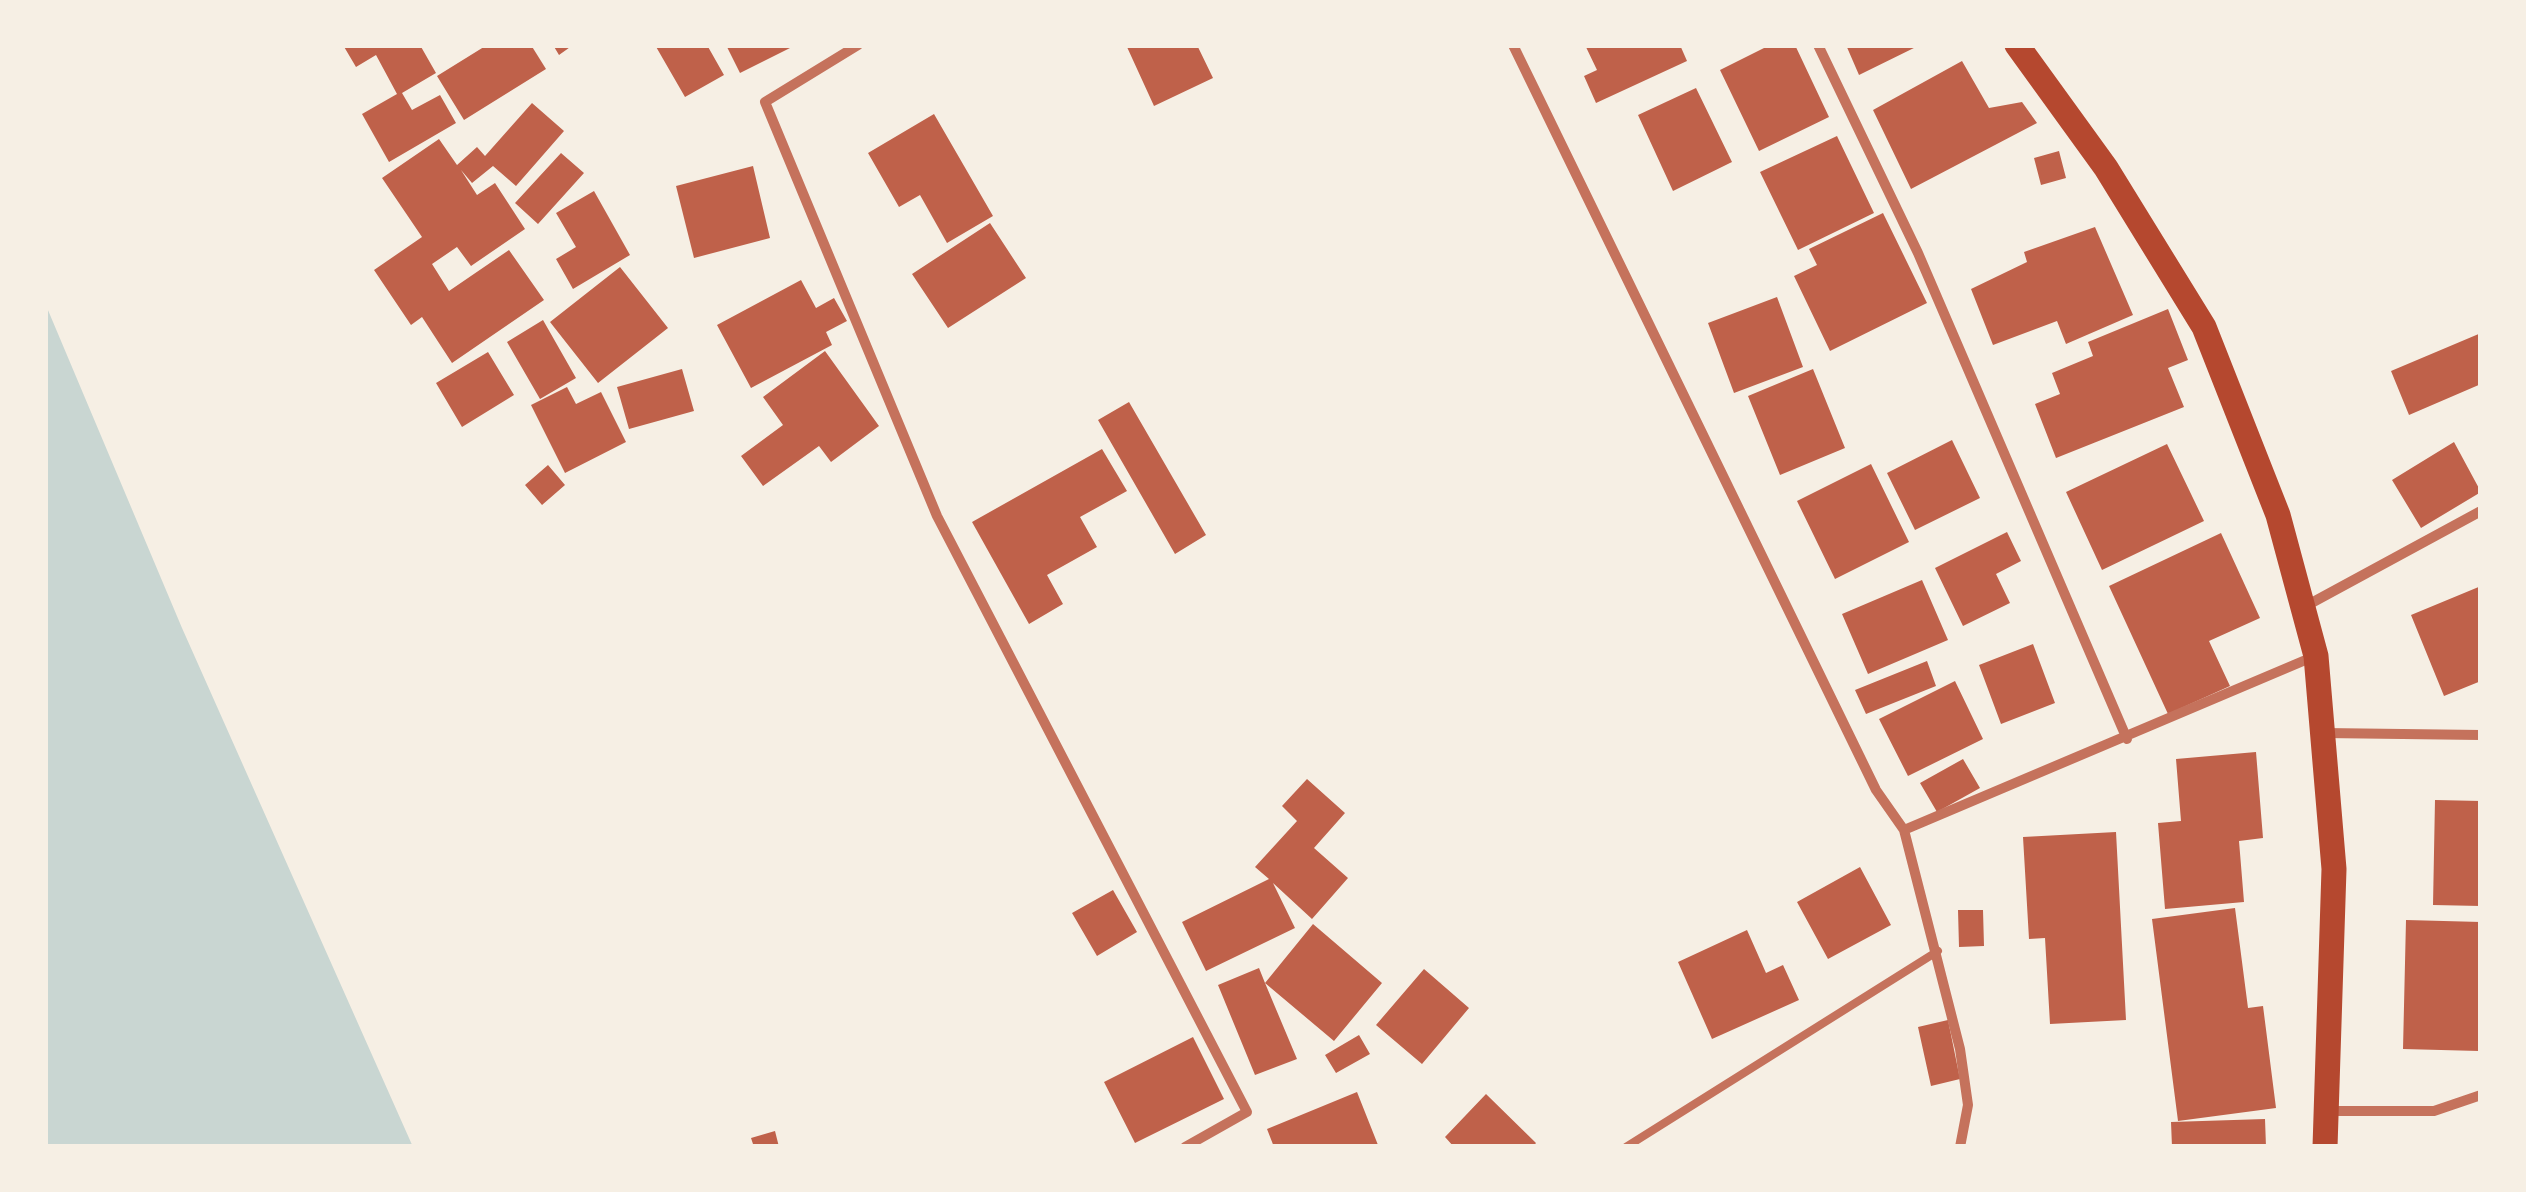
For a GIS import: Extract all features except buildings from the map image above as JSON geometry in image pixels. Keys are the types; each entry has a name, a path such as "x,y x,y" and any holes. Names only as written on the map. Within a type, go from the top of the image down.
{"main road":[{"path":"2016,45 2106,168 2204,327 2278,515 2316,656 2334,870 2325,1147"}],"street":[{"path":"858,45 764,102 937,516 1247,1112 1184,1147"},
{"path":"1513,45 1876,790 1904,830 1938,951 1968,1105 1960,1147"},
{"path":"1818,45 1918,253 2127,739"},
{"path":"2303,608 2481,511"},
{"path":"1904,830 2316,656"},
{"path":"2323,733 2481,735"},
{"path":"2326,1111 2434,1111 2481,1095"}],"lane":[{"path":"1626,1147 1938,951"}],"shaded area":[{"path":"45,303 182,628 413,1147 45,1147"}]}
